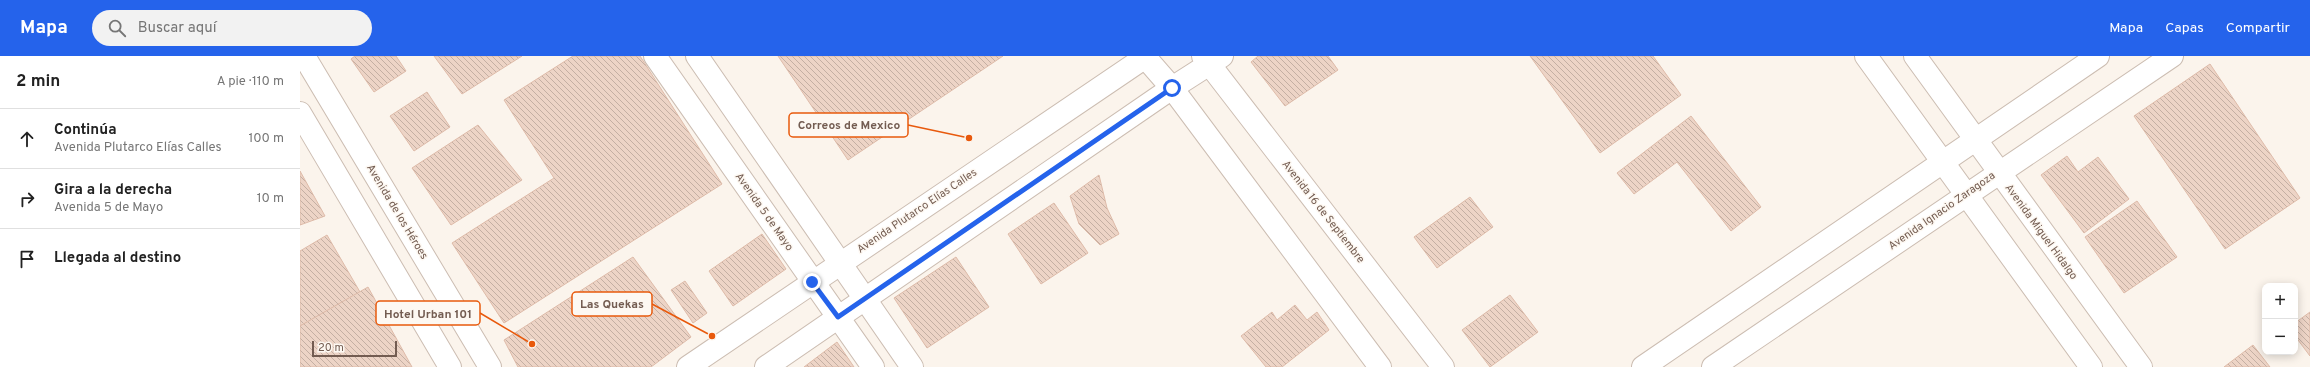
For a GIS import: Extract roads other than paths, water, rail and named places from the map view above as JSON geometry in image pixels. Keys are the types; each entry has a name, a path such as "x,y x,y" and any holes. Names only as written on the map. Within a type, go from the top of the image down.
{"street":[{"name":"Avenida de los Héroes","path":"302,56 490,367"},
{"name":"Avenida 5 de Mayo","path":"655,56 873,367"},
{"path":"697,56 912,367"},
{"path":"1866,56 2091,367"},
{"name":"Avenida Miguel Hidalgo","path":"1915,56 2141,367"},
{"path":"1643,367 2098,56"},
{"name":"Avenida Ignacio Zaragoza","path":"1713,367 1998,172 2172,56"},
{"name":"Avenida Plutarco Elías Calles","path":"688,367 1146,57"},
{"path":"1146,57 1172,88 1380,367"},
{"path":"766,367 1172,88 1211,59"},
{"name":"Avenida 16 de Septiembre","path":"1211,59 1443,367"},
{"path":"300,113 450,367"}],"place":[{"name":"Correos de Mexico","path":"969,138"},
{"name":"Las Quekas","path":"712,336"},
{"name":"Hotel Urban 101","path":"532,344"}]}
